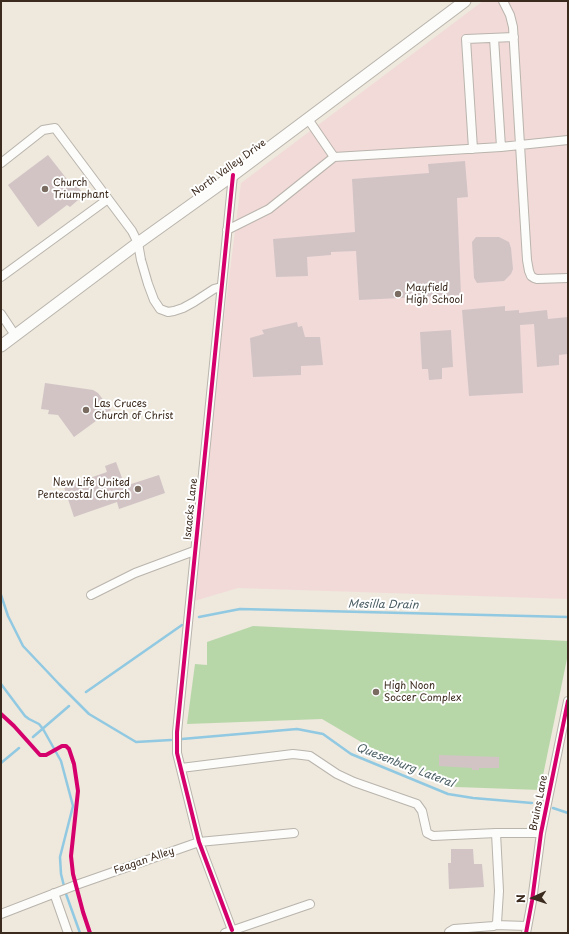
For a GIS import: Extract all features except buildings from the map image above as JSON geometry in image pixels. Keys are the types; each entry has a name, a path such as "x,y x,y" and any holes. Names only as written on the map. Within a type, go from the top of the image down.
{"main road":[{"name":"North Valley Drive","path":"1,346 138,243 233,175 464,1"}],"street":[{"path":"503,1 510,15 514,37 527,260 529,271 531,276 537,279 568,278"},
{"path":"473,149 466,39 514,37"},
{"path":"494,38 501,148"},
{"path":"308,119 334,157"},
{"path":"1,163 43,130 55,128 132,232 138,243 148,284 154,300 160,309 168,312 184,308 214,289 221,287"},
{"path":"227,230 269,209 334,157 501,148 568,140"},
{"name":"Isaacks Lane","path":"228,932 199,842 177,749 177,724 233,175"},
{"path":"1,277 108,199"},
{"path":"1,314 15,335"},
{"path":"91,594 135,573 194,551"},
{"name":"Bruins Lane","path":"526,930 532,901 541,833 568,701"},
{"path":"181,768 293,754 310,756 337,774 354,782 417,804 422,810 426,833 433,836 496,833 541,833"},
{"name":"Feagan Alley","path":"1,914 73,886 199,842 294,832"},
{"path":"495,925 497,923 499,891 496,833"},
{"path":"54,893 68,933"},
{"path":"228,932 310,904"},
{"path":"449,933 454,929 495,925 526,930"}],"shaded area":[{"name":"Mayfield High School","path":"483,1 568,1 568,599 238,588 194,601 208,480 213,406 241,183"}],"green space":[{"name":"High Noon Soccer Complex","path":"253,626 568,641 568,654 540,790 456,787 368,746 322,719 187,724 195,664 207,665 207,642"}],"waterway":[{"name":"Quesenburg Lateral","path":"1,595 8,616 23,646 89,714 136,742 171,740"},
{"name":"Mesilla Drain","path":"199,617 240,609 568,617"},
{"name":"Mesilla Drain","path":"86,692 182,625"},
{"path":"1,684 25,716 39,724 43,729 61,761 73,806 60,857 61,874 66,894 80,933"},
{"name":"Mesilla Drain","path":"33,737 69,706"},
{"name":"Quesenburg Lateral","path":"182,739 297,729 323,734 351,754 448,794 473,798 532,803"},
{"name":"Mesilla Drain","path":"1,763 19,748"},
{"name":"Quesenburg Lateral","path":"553,808 568,813"}],"cycle path":[{"path":"232,930 199,842 177,753 177,732 233,175"},
{"path":"526,933 541,833 568,701"},
{"path":"1,714 40,755 46,755 62,746 66,746 69,749 74,764 78,791 71,856 73,874 90,933"}],"place":[{"name":"Church Triumphant","path":"45,189"},
{"name":"Mayfield High School","path":"398,294"},
{"name":"Las Cruces Church of Christ","path":"86,410"},
{"name":"New Life United Pentecostal Church","path":"138,489"},
{"name":"High Noon Soccer Complex","path":"376,692"}]}
